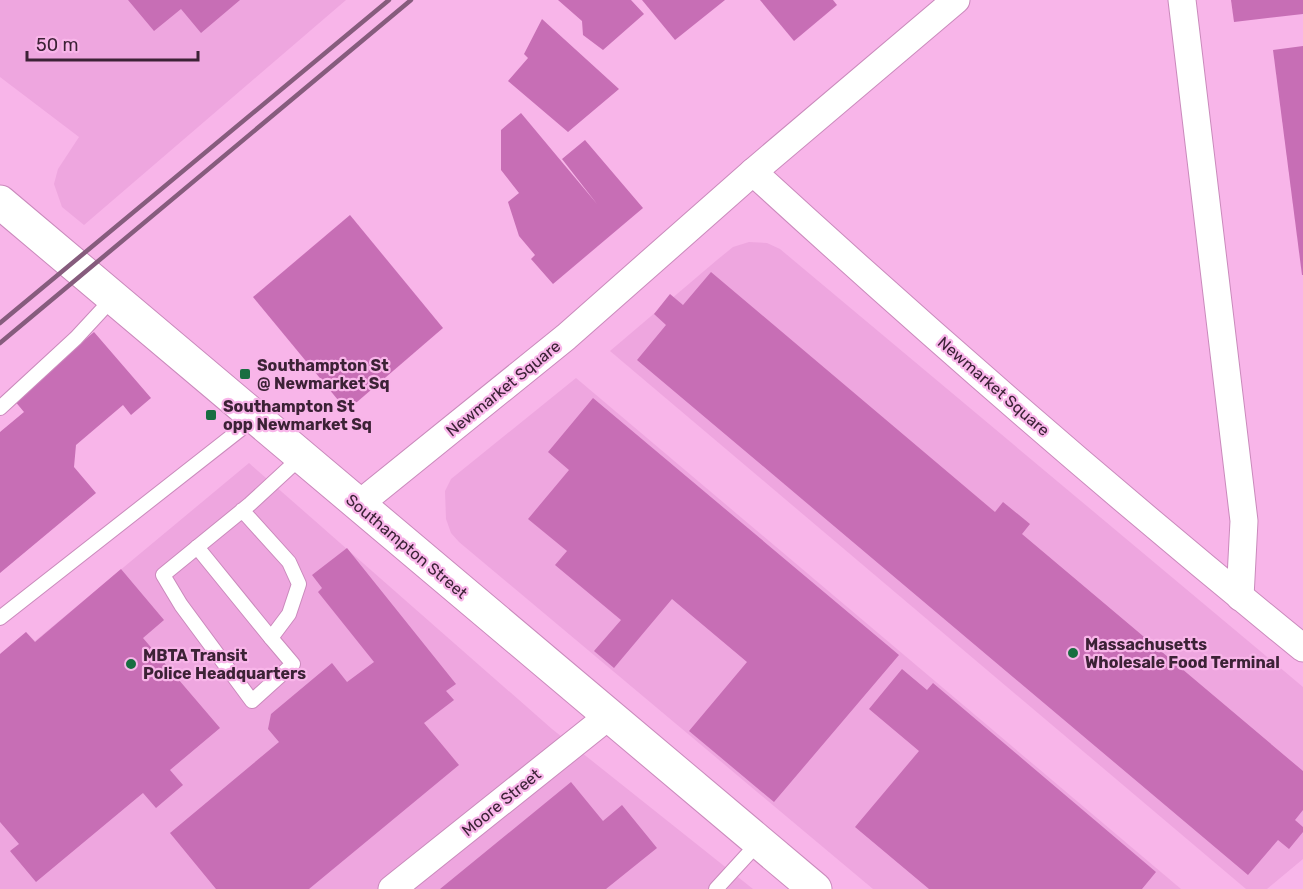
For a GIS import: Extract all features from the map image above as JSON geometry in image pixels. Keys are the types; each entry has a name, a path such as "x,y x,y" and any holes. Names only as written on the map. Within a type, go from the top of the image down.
{"main road":[{"name":"Southampton Street","path":"0,202 815,889"}],"street":[{"name":"Newmarket Square","path":"358,505 566,337 753,172 956,0"},
{"path":"1182,0 1244,521 1240,597"},
{"name":"Newmarket Square","path":"753,172 871,280 1240,597 1303,648"},
{"name":"Moore Street","path":"392,889 610,715"}],"lane":[{"path":"0,408 76,338 113,298"},
{"path":"0,618 255,418"},
{"path":"197,547 293,664 252,701 181,605 163,575 197,547 242,510 301,457"},
{"path":"242,510 289,562 299,584 289,614 272,638"},
{"path":"716,889 759,842"}],"shaded area":[{"path":"0,0 346,0 84,225 62,207 54,184 58,169 79,137 0,77"},
{"name":"Massachusetts Wholesale Food Terminal","path":"749,242 767,243 780,249 1303,687 1303,859 1267,889 1246,889 610,351 733,247"},
{"path":"576,378 1181,889 873,889 459,542 451,533 446,519 445,491 451,479"},
{"path":"249,463 552,729 753,889 0,889 0,654 26,632 35,641"}],"building":[{"path":"128,0 240,0 201,33 181,9 154,31"},
{"path":"558,0 631,0 644,14 603,50 583,35 582,21"},
{"path":"642,0 725,0 675,40"},
{"path":"760,0 833,0 837,5 794,41"},
{"path":"1231,0 1303,0 1303,14 1234,22"},
{"path":"542,19 619,89 568,132 508,81 528,58 524,54"},
{"path":"1303,46 1303,275 1302,275 1273,50"},
{"path":"521,113 597,204 562,159 585,140 643,208 553,284 531,259 535,255 519,236 508,202 519,193 501,170 501,130"},
{"path":"350,215 443,328 357,402 347,406 338,400 253,297"},
{"name":"Massachusetts Wholesale Food Terminal","path":"711,272 995,512 1003,502 1030,524 1022,534 1303,771 1303,810 1295,820 1303,827 1303,832 1289,849 1278,840 1248,875 637,360 666,325 654,314 670,294 683,305"},
{"path":"94,332 151,398 131,415 123,405 76,445 74,467 96,493 0,573 0,432 24,412 14,400"},
{"path":"593,398 899,655 774,802 689,731 747,662 672,599 614,668 594,651 621,620 555,565 567,551 528,519 569,470 548,452"},
{"path":"347,548 456,684 446,691 454,700 424,723 459,765 309,889 216,889 170,833 279,742 268,729 271,714 332,663 347,682 374,662 318,592 322,588 312,575"},
{"path":"121,569 164,620 143,638 220,728 170,770 183,785 156,808 143,793 36,882 10,851 19,844 0,822 0,654 26,632 35,642"},
{"path":"902,669 927,690 933,683 1156,872 1142,889 929,889 855,827 919,751 869,709"},
{"path":"571,782 603,821 622,805 657,848 606,889 440,889"}],"railway":[{"path":"0,323 389,0"},
{"path":"0,343 411,0"}],"place":[{"name":"Southampton St @ Newmarket Sq","path":"245,374"},
{"name":"Southampton St opp Newmarket Sq","path":"211,415"},
{"name":"Massachusetts Wholesale Food Terminal","path":"1073,653"},
{"name":"MBTA Transit Police Headquarters","path":"131,664"}]}
